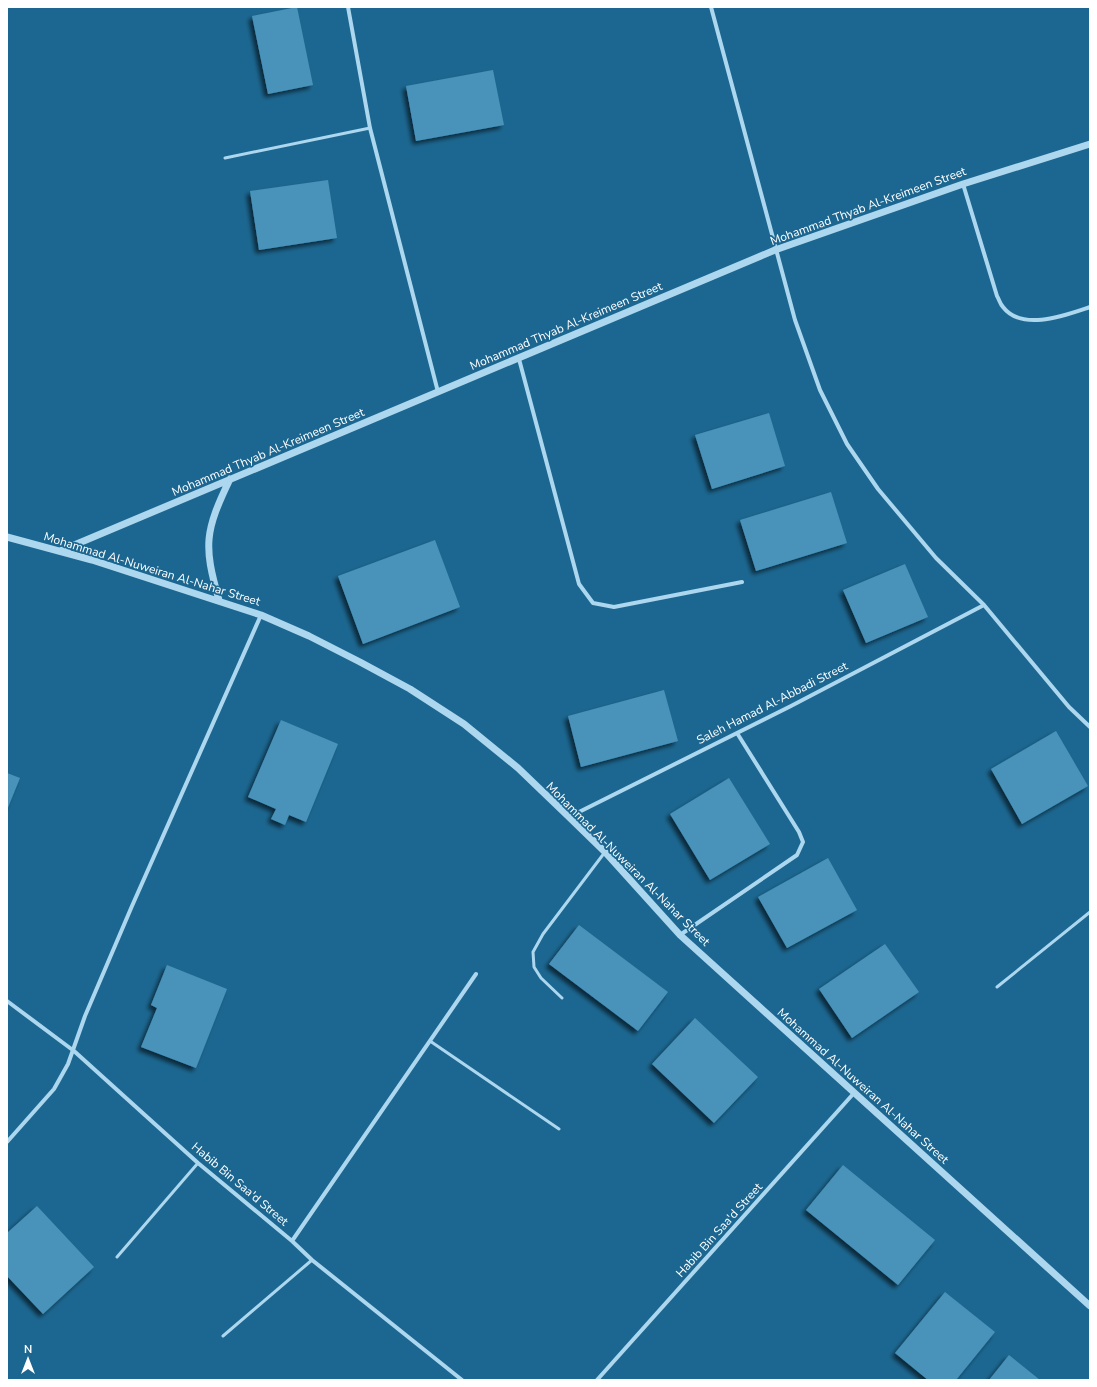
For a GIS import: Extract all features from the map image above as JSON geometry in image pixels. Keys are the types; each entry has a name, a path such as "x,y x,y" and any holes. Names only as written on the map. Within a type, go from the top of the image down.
{"street":[{"path":"348,7 370,128 438,392"},
{"path":"711,7 795,320 820,390 847,444 878,489 936,558 984,605 1069,707 1090,727"},
{"name":"Mohammad Thyab Al-Kreimeen Street","path":"60,551 775,250 962,184 1090,144"},
{"path":"962,184 997,296 1003,307 1014,316 1038,321 1062,316 1090,307"},
{"path":"519,358 579,584 593,603 614,607 742,582"},
{"path":"219,600 210,569 208,545 210,525 230,480"},
{"name":"Mohammad Al-Nuweiran Al-Nahar Street","path":"7,537 60,551 219,600 261,615 309,636 360,662 410,689 464,724 518,768 605,852 680,935 1090,1306"},
{"name":"Saleh Hamad Al-Abbadi Street","path":"569,817 737,733 984,605"},
{"path":"7,1142 54,1088 74,1051 86,1016 132,906 261,615"},
{"path":"680,935 798,855 803,842 799,832 737,733"},
{"path":"292,1241 476,974"},
{"name":"Habib Bin Saa'd Street","path":"7,1001 74,1051 198,1163 292,1241 312,1260 462,1380"},
{"name":"Habib Bin Saa'd Street","path":"597,1380 854,1093"}],"lane":[{"path":"225,158 370,128"},
{"path":"562,998 541,978 534,967 533,952 543,934 605,852"},
{"path":"997,986 1090,912"},
{"path":"430,1041 559,1129"},
{"path":"117,1257 198,1163"},
{"path":"223,1336 312,1260"}],"building":[{"path":"297,7 313,85 268,94 252,16"},
{"path":"493,70 504,125 416,141 406,86"},
{"path":"328,180 337,238 259,250 250,191"},
{"path":"769,413 785,466 712,489 695,435"},
{"path":"831,492 847,543 756,571 740,520"},
{"path":"435,540 460,607 363,644 338,576"},
{"path":"905,564 928,617 866,643 843,590"},
{"path":"664,690 678,741 581,767 568,716"},
{"path":"281,720 338,744 306,822 289,815 285,825 271,819 276,809 248,797"},
{"path":"1056,731 1088,786 1022,824 991,769"},
{"path":"7,773 20,778 7,810"},
{"path":"729,778 770,844 710,880 670,814"},
{"path":"828,858 857,910 787,948 758,897"},
{"path":"579,925 668,992 638,1031 549,964"},
{"path":"885,944 919,992 852,1038 819,989"},
{"path":"167,965 227,989 196,1068 141,1047 157,1008 151,1005"},
{"path":"695,1018 758,1077 714,1123 652,1064"},
{"path":"843,1165 935,1240 898,1285 806,1210"},
{"path":"37,1206 94,1267 43,1314 7,1276 7,1233"},
{"path":"945,1292 995,1332 956,1380 928,1380 895,1353"},
{"path":"1009,1355 1040,1380 989,1380"}]}
